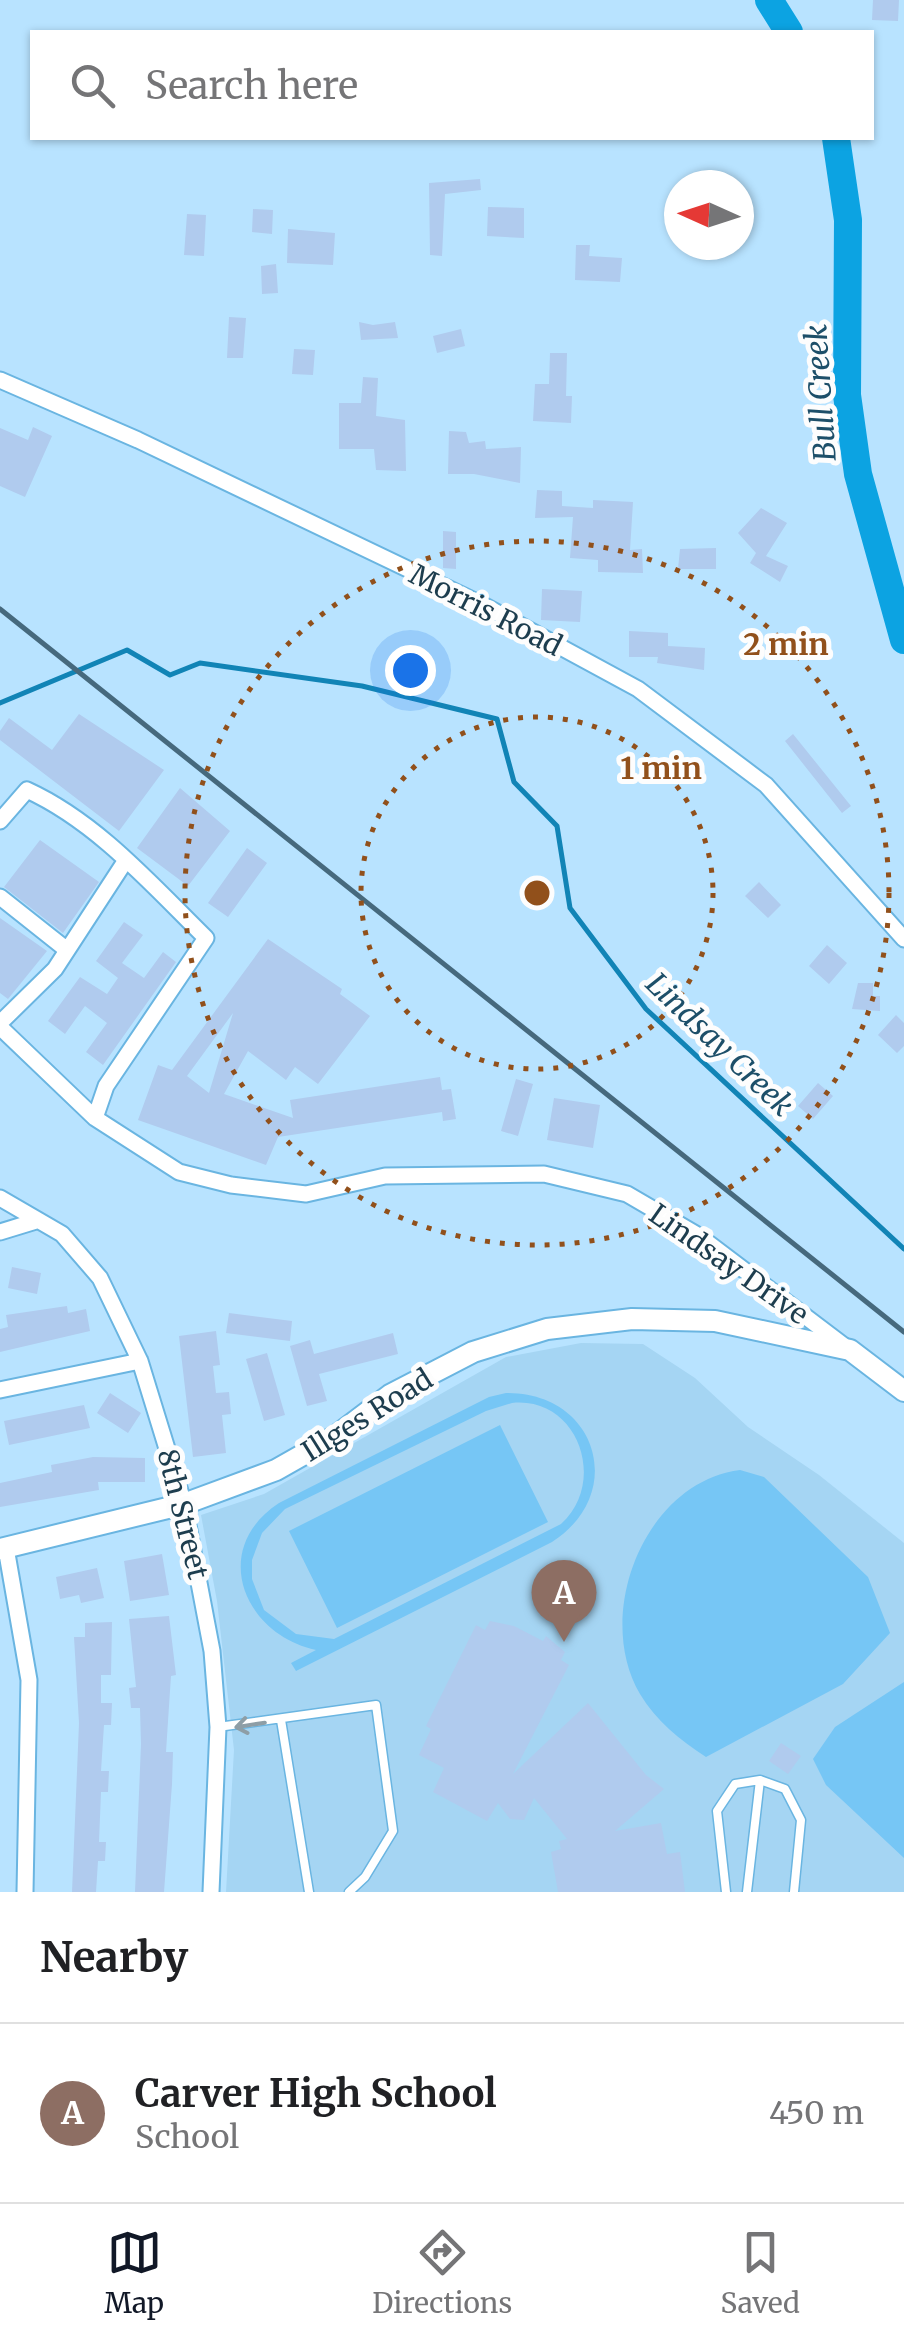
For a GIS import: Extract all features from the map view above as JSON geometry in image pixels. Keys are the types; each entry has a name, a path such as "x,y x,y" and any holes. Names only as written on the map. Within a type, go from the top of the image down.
{"street":[{"name":"Morris Road","path":"0,380 138,440 485,606 638,689 766,785 904,939"},
{"path":"0,821 27,790 54,802 126,860 206,938 106,1086 95,1118"},
{"path":"0,1025 55,969 126,860"},
{"path":"0,897 67,950"},
{"name":"Lindsay Drive","path":"0,1025 95,1118 179,1172 306,1194 385,1176 544,1174 627,1194 699,1236 850,1350"},
{"name":"8th Street","path":"0,1198 62,1234 100,1278 140,1361 184,1504 212,1651 218,1728 211,1892"},
{"path":"0,1232 36,1222"},
{"name":"Illges Road","path":"3,1549 184,1504 276,1470 336,1436 390,1395 473,1352 547,1329 632,1319 715,1321 850,1350 904,1390"},
{"path":"0,1390 140,1361"},
{"path":"3,1549 29,1680 25,1892"}],"lane":[{"path":"218,1728 376,1705 394,1831 365,1876 349,1892"},
{"path":"281,1720 309,1892"},
{"path":"747,1892 760,1780"},
{"path":"726,1892 716,1811 735,1784 760,1780 785,1789 801,1820 794,1892"}],"shaded area":[{"path":"581,1343 643,1344 695,1378 748,1427 819,1475 904,1543 904,1892 226,1892 234,1750 217,1601 201,1515 264,1494 506,1357"},
{"path":"506,1393 537,1397 562,1409 581,1427 592,1449 595,1473 590,1498 576,1521 552,1542 296,1671 291,1663 316,1650 291,1641 270,1627 254,1609 244,1588 241,1566 245,1543 257,1522 279,1503 489,1397","holes":["512,1403 535,1404 554,1413 569,1427 584,1465 575,1506 561,1524 334,1639 296,1634 264,1610 252,1579 252,1560 262,1533 285,1509 486,1411"]},
{"path":"500,1425 548,1522 337,1628 289,1531"},
{"path":"740,1470 764,1477 868,1577 890,1633 843,1684 706,1757 669,1729 640,1694 627,1662 622,1627 626,1591 637,1556 654,1525 678,1499 706,1480"},
{"path":"904,1682 904,1858 826,1785 813,1759 835,1727"}],"building":[{"path":"873,0 899,0 898,21 872,20"},
{"path":"480,179 481,190 445,194 442,256 430,255 429,183"},
{"path":"488,207 524,208 524,238 487,236"},
{"path":"253,209 273,210 272,234 252,232"},
{"path":"187,214 206,215 204,256 184,255"},
{"path":"288,229 335,233 333,265 287,263"},
{"path":"576,245 590,245 589,256 622,258 620,282 575,280"},
{"path":"276,264 278,293 262,294 261,266"},
{"path":"229,317 246,318 243,358 227,358"},
{"path":"359,322 395,322 398,338 361,340"},
{"path":"461,329 465,346 437,353 433,336"},
{"path":"294,349 315,350 313,375 292,374"},
{"path":"550,353 567,353 566,396 572,396 571,423 533,421 535,384 549,384"},
{"path":"363,377 378,378 376,416 405,420 406,471 376,470 374,449 339,449 339,403 361,403"},
{"path":"33,427 52,436 25,497 0,486 0,428 28,440"},
{"path":"449,431 466,432 469,443 485,441 486,449 521,447 520,483 474,474 448,474"},
{"path":"537,490 562,491 562,506 593,508 593,500 633,502 630,550 642,549 643,573 598,572 598,560 570,558 573,517 535,518"},
{"path":"761,508 787,523 766,556 788,566 780,582 750,563 756,553 738,533"},
{"path":"443,531 456,532 456,569 443,568"},
{"path":"716,548 716,569 678,569 680,549"},
{"path":"542,589 582,591 580,622 541,620"},
{"path":"629,631 668,633 668,646 705,648 704,670 657,663 658,657 629,657"},
{"path":"79,714 164,770 119,831 0,740 0,731 9,718 52,750"},
{"path":"793,734 851,806 842,813 785,741"},
{"path":"180,788 230,831 188,886 137,848"},
{"path":"40,840 99,882 63,933 4,887"},
{"path":"247,848 267,863 228,917 208,903"},
{"path":"759,882 781,905 768,918 745,896"},
{"path":"0,918 47,951 8,999 0,993"},
{"path":"124,922 143,935 122,963 144,978 163,952 176,962 103,1065 86,1052 107,1023 85,1006 65,1034 48,1021 80,977 107,994 118,978 96,961"},
{"path":"268,939 342,989 340,994 370,1016 318,1084 295,1067 286,1080 248,1051 224,1094 293,1118 290,1100 440,1077 442,1090 451,1089 456,1119 443,1121 442,1112 278,1137 266,1165 138,1120 158,1065 172,1070","holes":["233,1013 209,1093 187,1076"]},
{"path":"827,945 847,963 829,984 809,966"},
{"path":"858,983 873,983 873,996 880,996 880,1011 852,1009"},
{"path":"896,1015 904,1023 904,1046 897,1053 878,1035"},
{"path":"516,1079 533,1084 518,1136 501,1131"},
{"path":"818,1083 833,1096 813,1119 798,1106"},
{"path":"554,1098 600,1105 593,1148 547,1140"},
{"path":"12,1267 41,1273 37,1294 8,1288"},
{"path":"67,1306 68,1313 86,1309 90,1331 0,1352 0,1329 8,1327 6,1315"},
{"path":"229,1313 292,1321 290,1341 226,1333"},
{"path":"216,1331 220,1365 213,1366 216,1393 229,1392 231,1414 222,1415 226,1453 193,1457 179,1336"},
{"path":"393,1333 398,1354 319,1374 327,1401 307,1406 290,1346 310,1340 314,1354"},
{"path":"267,1353 285,1415 264,1421 246,1359"},
{"path":"110,1393 141,1413 128,1433 97,1413"},
{"path":"84,1405 90,1428 9,1445 4,1421"},
{"path":"93,1457 145,1458 145,1482 98,1482 99,1490 0,1507 0,1483 52,1472 51,1465"},
{"path":"162,1554 169,1595 130,1601 124,1561"},
{"path":"97,1568 104,1598 81,1603 79,1595 60,1599 56,1577"},
{"path":"169,1616 176,1675 171,1676 166,1752 173,1752 164,1892 135,1892 141,1744 140,1708 131,1708 129,1688 136,1687 129,1619"},
{"path":"490,1621 514,1626 543,1641 546,1636 565,1652 561,1660 569,1665 513,1774 588,1703 646,1775 664,1789 615,1831 661,1823 667,1854 680,1852 685,1892 558,1892 551,1852 561,1849 559,1841 567,1839 534,1798 524,1820 510,1819 498,1803 487,1821 433,1792 444,1768 419,1755 431,1729 426,1726 476,1625 485,1630"},
{"path":"112,1622 111,1675 101,1675 101,1703 112,1703 111,1725 104,1725 101,1771 109,1771 108,1792 101,1792 99,1842 106,1842 105,1861 98,1861 96,1892 72,1892 79,1723 74,1637 85,1637 85,1623"},
{"path":"781,1743 801,1756 788,1774 769,1761"}],"waterway":[{"name":"Bull Creek","path":"769,0 788,30"},
{"name":"Bull Creek","path":"836,140 848,220 847,395 858,474 904,640"},
{"name":"Lindsay Creek","path":"0,703 127,650 170,675 200,663 362,686 497,719 514,782 557,826 570,908 646,1009 904,1249"}],"railway":[{"path":"0,609 904,1332"}],"place":[{"name":"Carver High School","path":"564,1642"}]}
